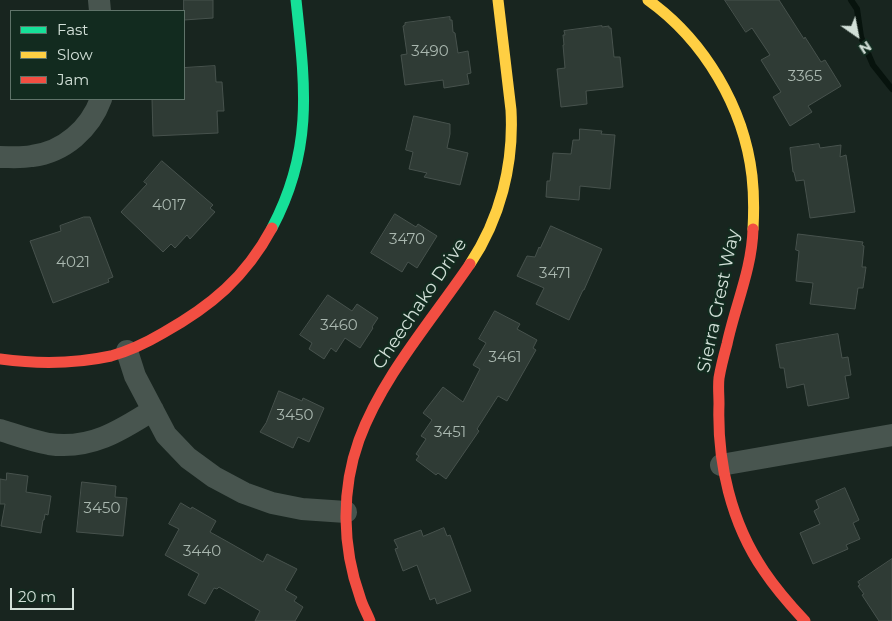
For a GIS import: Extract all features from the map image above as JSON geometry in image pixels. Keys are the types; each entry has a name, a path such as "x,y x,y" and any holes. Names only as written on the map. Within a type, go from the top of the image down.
{"street":[{"path":"0,359 43,362 76,361 128,351 183,322 209,303 234,280 258,251 277,218 290,187 299,154 304,118 304,83 296,0"},
{"name":"Cheechako Drive","path":"370,621 364,611 353,578 347,544 346,512 349,480 357,447 368,418 384,388 479,250 495,218 506,184 511,147 511,111 498,0"},
{"name":"Sierra Crest Way","path":"648,0 680,28 704,56 726,91 741,128 751,164 754,196 754,230 749,264 727,340 719,382 717,423 721,465 731,504 746,542 765,574 788,605 805,621"},
{"path":"0,157 31,156 54,150 74,138 86,126 95,114 101,100"},
{"path":"128,351 136,376 166,435 188,458 214,477 236,489 272,503 302,509 346,512"},
{"path":"0,430 48,444 79,444 95,441 109,435 128,426 153,410"},
{"path":"721,465 892,435"}],"building":[{"path":"184,0 213,0 213,18 185,20"},
{"path":"725,0 779,0 804,39 805,37 821,62 825,60 841,86 808,106 812,112 790,126 773,97 781,92 761,60 770,55 752,28 746,32"},
{"path":"450,17 458,53 468,51 471,73 467,74 469,84 444,88 443,80 405,85 401,55 407,54 403,26 405,23"},
{"path":"609,26 611,28 614,57 620,57 623,87 586,91 587,104 561,107 557,69 565,68 564,31"},
{"path":"215,66 216,82 222,82 224,111 217,111 218,133 153,136 152,100 185,100 185,68"},
{"path":"414,116 450,124 447,148 468,153 460,185 424,177 427,173 409,169 413,152 406,150"},
{"path":"580,129 602,131 601,134 615,135 610,189 580,186 579,200 546,197 547,181 550,181 553,153 571,154 573,140 579,140"},
{"path":"819,144 820,148 841,145 840,157 846,155 855,212 810,218 804,180 796,181 790,148"},
{"path":"162,161 213,205 210,208 215,212 190,239 187,235 175,248 171,244 163,252 121,212 147,184 144,182"},
{"path":"395,214 416,227 418,224 437,236 417,268 408,262 402,272 371,253"},
{"path":"84,217 90,217 113,277 108,279 109,282 53,303 30,241 61,231 60,226"},
{"path":"551,226 602,249 569,320 536,304 544,288 517,276 527,256 535,257"},
{"path":"798,234 863,242 862,267 866,267 863,288 858,288 855,309 810,304 813,283 796,281 799,251 796,250"},
{"path":"328,295 352,311 357,304 378,318 360,348 345,338 336,352 331,348 324,359 309,349 312,343 300,335"},
{"path":"495,311 520,324 517,329 537,340 533,348 536,350 507,401 498,396 477,429 479,431 446,479 438,473 436,475 416,460 419,456 416,454 426,439 421,436 432,420 423,413 443,387 463,402 480,369 473,365 486,343 479,339"},
{"path":"838,334 842,358 848,357 851,375 845,376 849,398 808,406 804,384 787,388 784,368 780,368 776,345"},
{"path":"279,391 302,401 303,398 324,408 309,442 298,437 293,448 260,432 266,423"},
{"path":"7,473 28,476 26,492 51,496 48,515 45,514 41,533 1,526 5,504 0,504 0,479 6,480"},
{"path":"82,482 116,486 115,497 127,498 123,536 77,532"},
{"path":"845,488 859,520 853,523 860,539 846,545 848,549 813,564 800,533 820,524 814,511 819,508 816,501"},
{"path":"181,503 216,521 210,532 263,562 267,554 297,569 285,590 297,597 294,601 303,607 295,621 255,621 260,611 219,587 217,589 214,588 205,604 188,595 199,574 165,555 179,529 169,524"},
{"path":"444,528 447,536 450,535 471,591 437,604 435,598 430,600 417,565 403,571 395,549 398,548 394,540 421,530 423,536"},
{"path":"892,559 892,621 879,621 862,595 864,594 858,586 860,585 858,582"}],"waterway":[{"path":"851,0 857,9 861,37 873,65 892,89"}],"traffic: fast":[{"path":"272,228 295,171 303,116 302,60 296,0"}],"traffic: slow":[{"path":"470,264 497,210 503,191 510,151 511,110 498,0"},
{"path":"648,0 687,35 718,77 730,101 748,150 753,189 753,229"}],"traffic: jam":[{"path":"0,359 28,362 83,361 124,352 157,337 196,312 225,289 250,262 272,228"},
{"path":"753,229 750,258 719,378 721,448 728,491 743,533 769,578 805,621"},
{"path":"370,621 354,578 347,539 347,498 353,459 369,417 394,371 470,264"}]}
